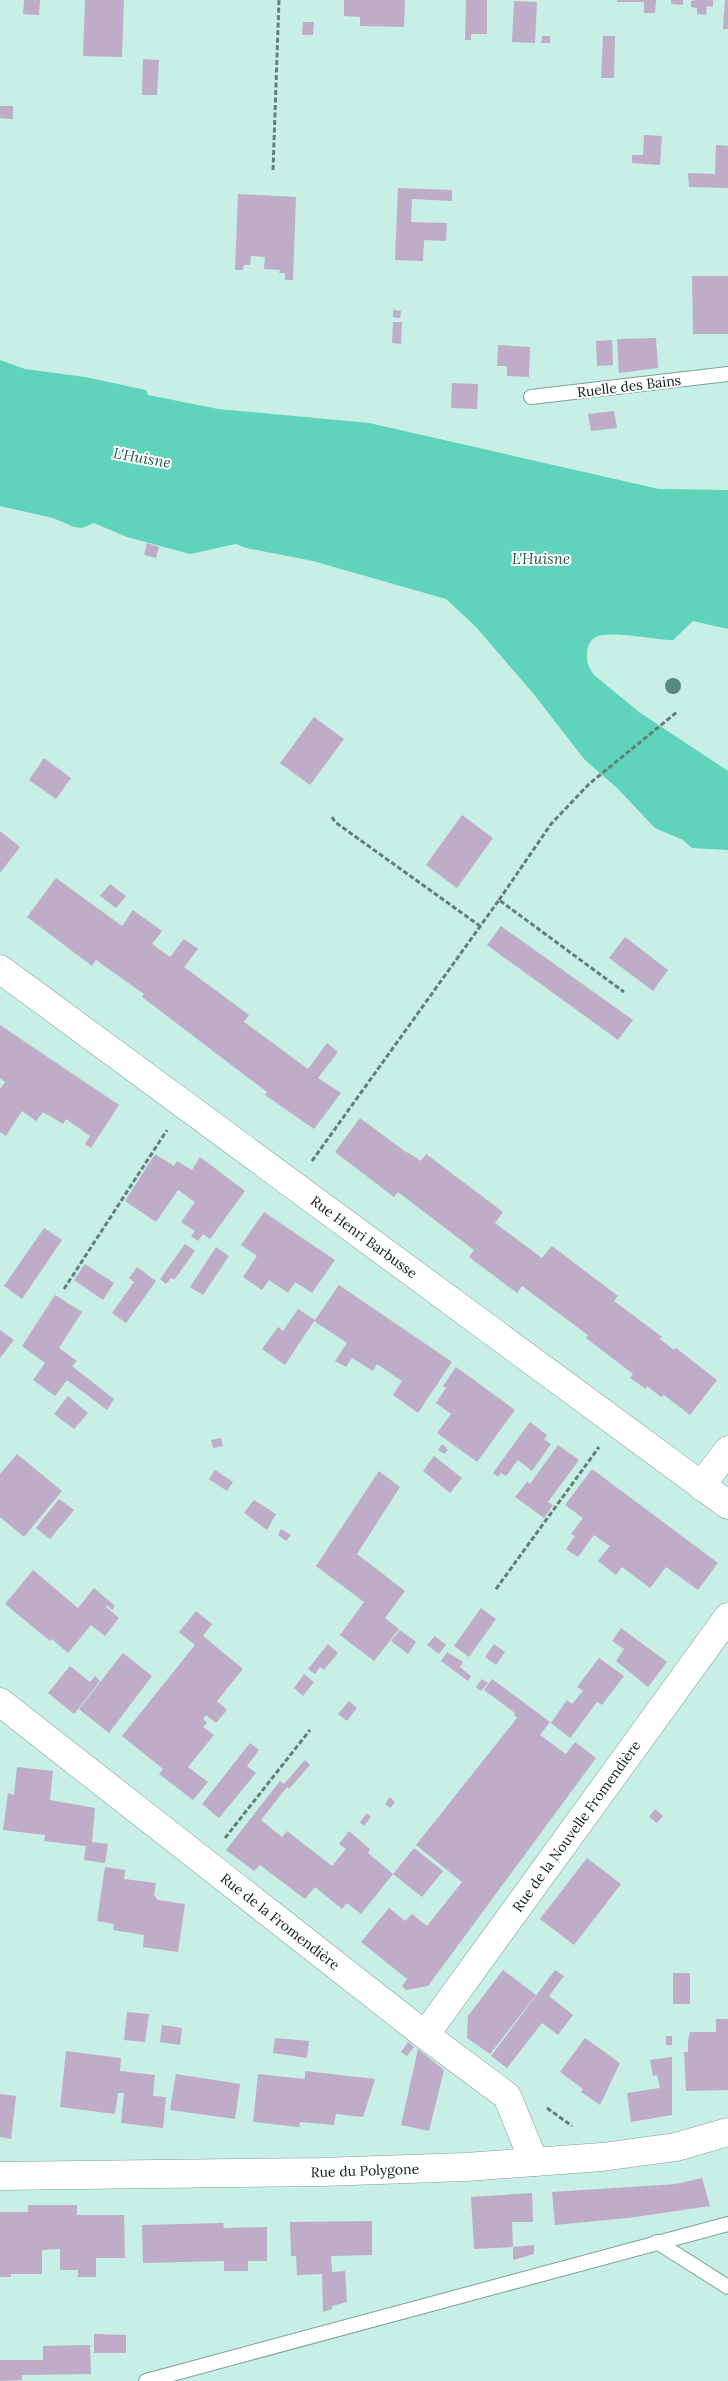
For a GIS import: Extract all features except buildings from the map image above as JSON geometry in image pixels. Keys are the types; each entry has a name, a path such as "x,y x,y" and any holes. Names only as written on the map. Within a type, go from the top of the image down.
{"street":[{"name":"Rue Henri Barbusse","path":"0,969 728,1505"},
{"path":"701,1486 728,1450"},
{"name":"Rue de la Nouvelle Fromendière","path":"425,2035 728,1617"},
{"name":"Rue de la Fromendière","path":"0,1702 425,2035 507,2096 534,2162"},
{"name":"Rue du Polygone","path":"0,2176 322,2172 534,2162 602,2157 676,2146 728,2132"}],"lane":[{"name":"Ruelle des Bains","path":"531,397 728,374"},
{"path":"146,2381 728,2224"},
{"path":"657,2242 728,2287"}],"path":[{"path":"273,170 279,0"},
{"path":"294,1186 552,824 589,784 677,712"},
{"path":"332,817 335,822 480,926"},
{"path":"499,900 624,992"},
{"path":"64,1289 184,1104"},
{"path":"496,1589 617,1422"},
{"path":"206,1862 310,1730"}],"water":[{"name":"L'Huisne","path":"0,360 25,369 85,377 146,390 148,395 218,409 369,423 659,489 728,490 728,629 693,621 673,640 602,635 594,638 591,642 587,656 588,665 594,675 639,712 728,771 728,850 692,848 683,840 655,828 617,788 585,760 532,692 476,627 446,599 313,561 246,548 236,544 190,554 127,537 94,523 82,528 74,527 53,518 0,506"}]}
